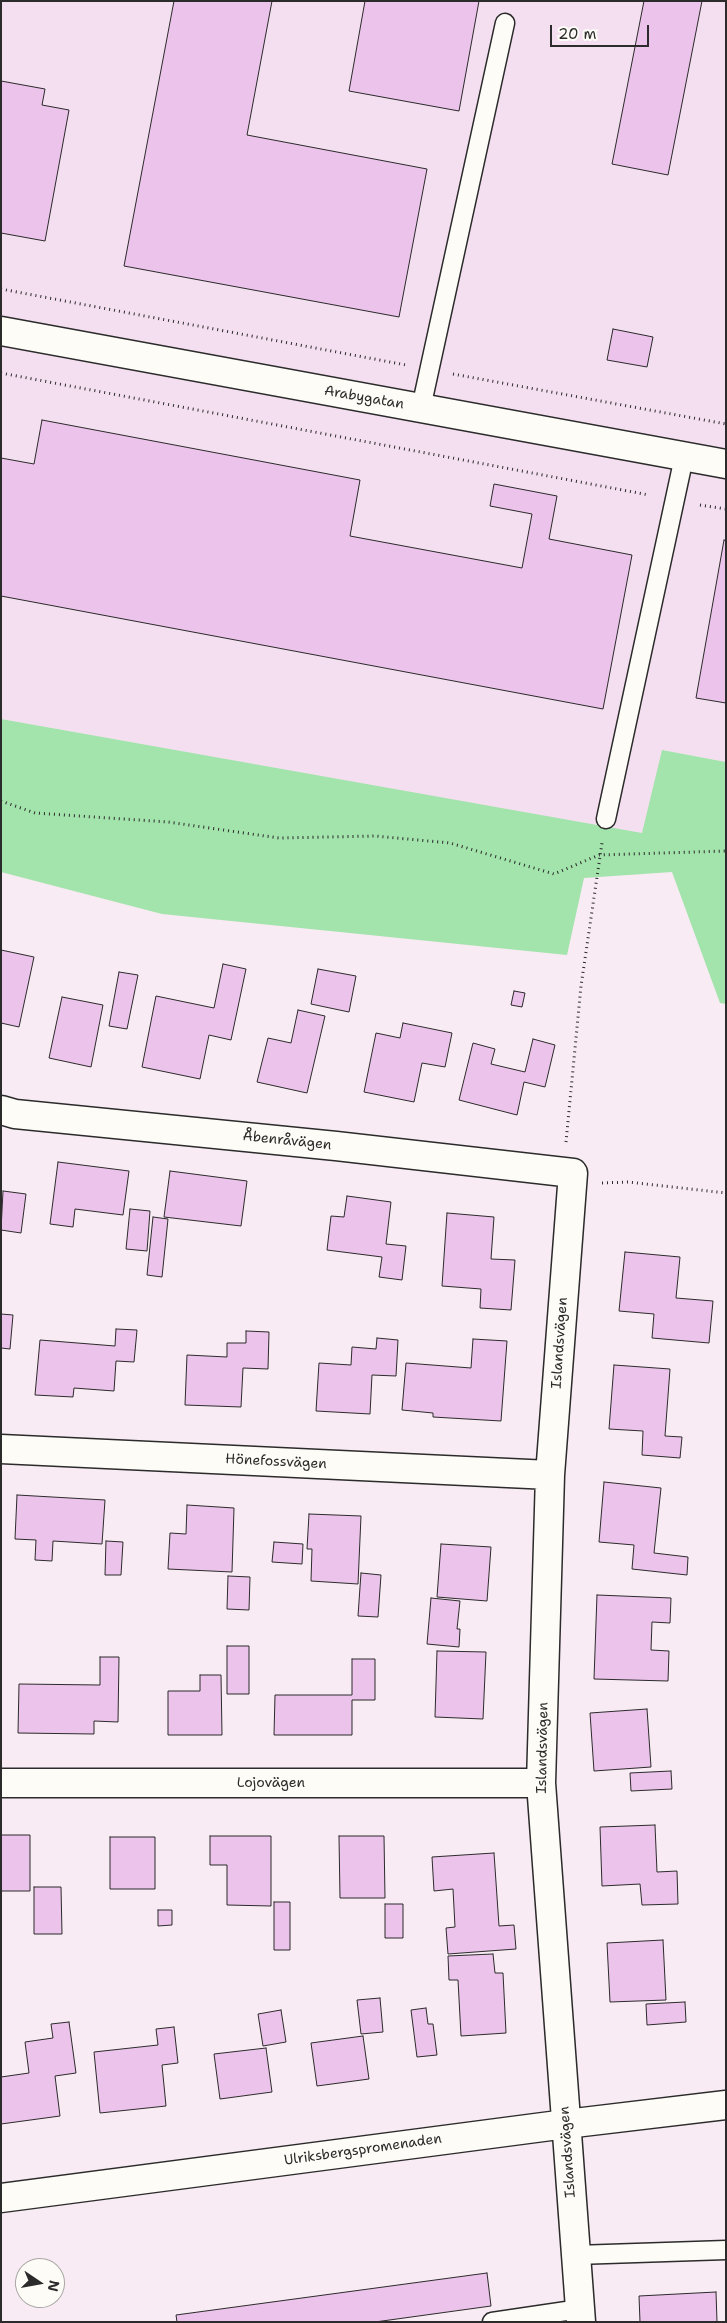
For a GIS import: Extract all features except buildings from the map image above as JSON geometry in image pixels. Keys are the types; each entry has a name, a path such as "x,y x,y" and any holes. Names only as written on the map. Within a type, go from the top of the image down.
{"street":[{"name":"Arabygatan","path":"1,331 726,464"},
{"name":"Åbenråvägen","path":"1,1110 15,1114 336,1146 570,1176"},
{"name":"Islandsvägen","path":"570,1176 550,1475 541,1783 580,2315"},
{"name":"Hönefossvägen","path":"1,1449 550,1475"},
{"name":"Lojovägen","path":"1,1783 541,1783"},
{"name":"Ulriksbergspromenaden","path":"1,2198 566,2124 726,2105"}],"lane":[{"path":"421,408 505,23"},
{"path":"606,819 684,457"},
{"path":"576,2256 726,2250"},
{"path":"492,2322 580,2315"}],"path":[{"path":"1,289 726,424"},
{"path":"1,373 726,510"},
{"path":"1,801 35,813 168,822 279,838 375,836 450,843 554,874 599,855 726,851"},
{"path":"606,819 599,855 581,986 570,1176 726,1193"}],"shaded area":[{"path":"1,1 726,1 726,762 662,750 643,834 1,719"}],"green space":[{"path":"1,719 642,833 662,750 726,762 726,1004 720,1003 672,872 584,878 567,955 162,914 1,872"}]}
